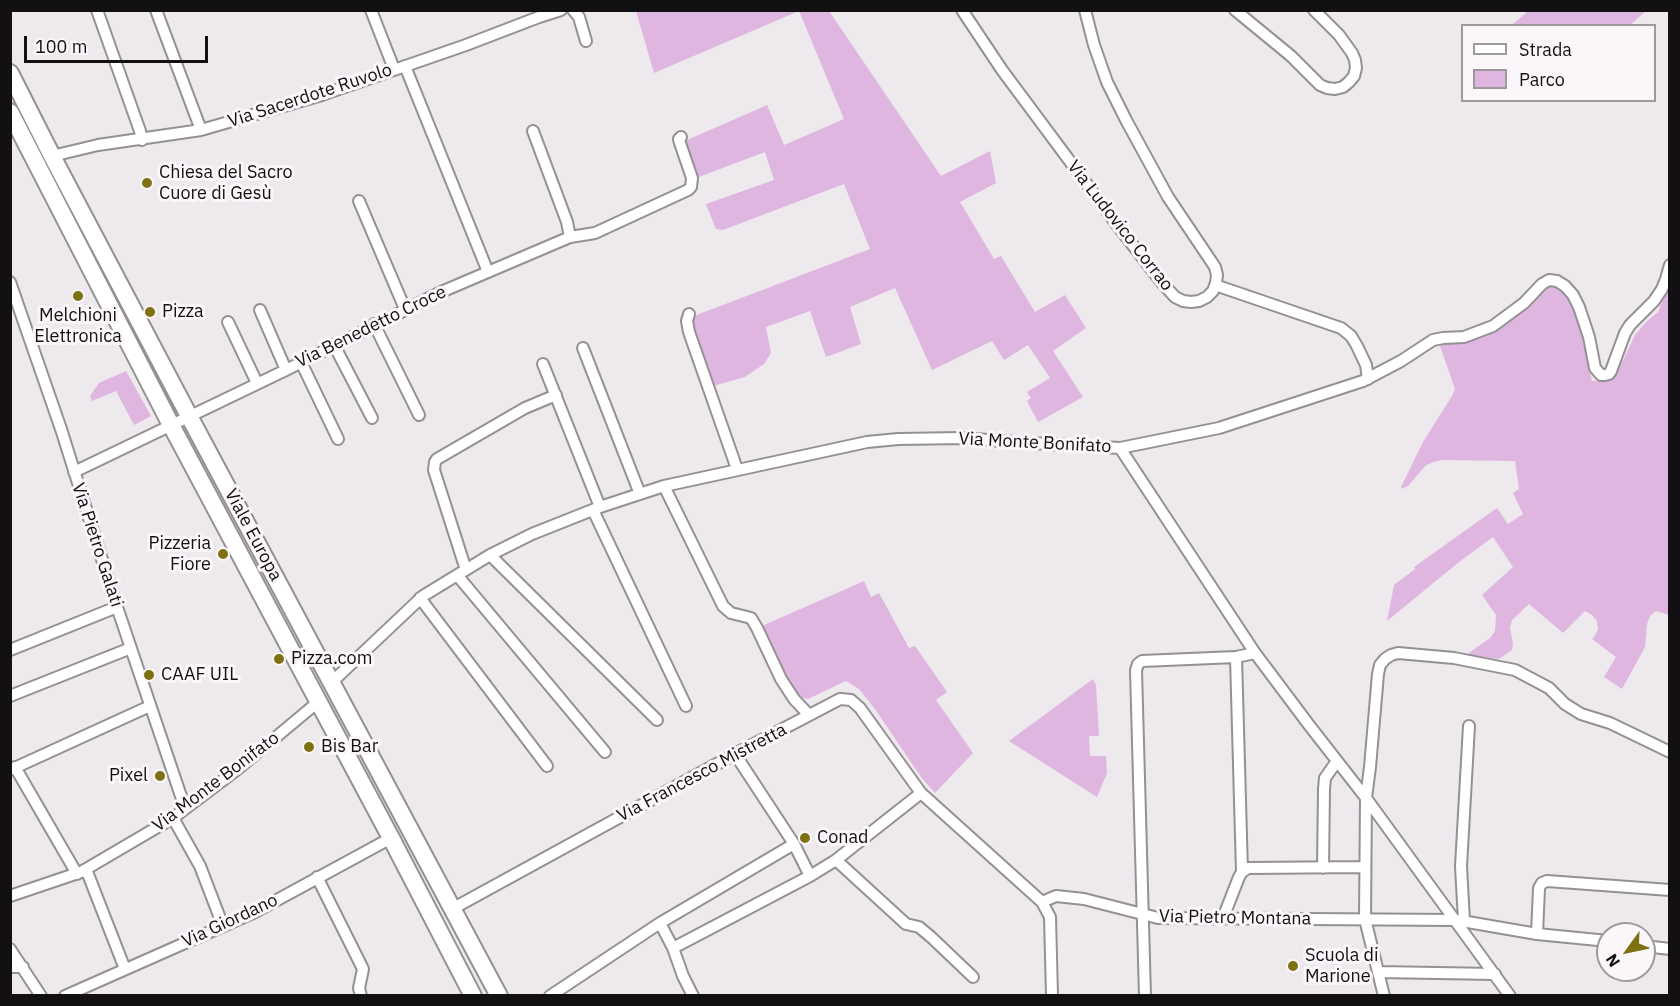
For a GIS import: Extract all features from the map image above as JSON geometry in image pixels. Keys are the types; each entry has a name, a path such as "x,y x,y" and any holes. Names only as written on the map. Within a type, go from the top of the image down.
{"street":[{"path":"97,10 142,140"},
{"path":"156,10 201,130"},
{"path":"371,10 399,68 488,272"},
{"name":"Via Sacerdote Ruvolo","path":"52,156 98,145 201,130 322,95 561,10"},
{"path":"573,10 579,17 586,41"},
{"name":"Via Ludovico Corrao","path":"962,10 1048,133 1175,297 1191,302 1199,301 1213,291 1215,285"},
{"path":"1085,10 1107,82 1168,197 1215,267 1217,275 1215,285 1341,328 1351,336 1357,346 1366,365 1368,379"},
{"path":"1235,10 1291,56 1320,85 1335,89 1343,87 1354,76 1355,60 1339,35 1314,10"},
{"name":"Viale Europa","path":"10,73 189,417 499,996"},
{"name":"Viale Europa","path":"13,123 473,996"},
{"path":"533,131 567,222 570,237"},
{"name":"Via Benedetto Croce","path":"74,472 286,370 405,309 570,237 595,233 688,190 692,178 679,139 681,137"},
{"path":"359,201 405,309"},
{"name":"Via Monte Bonifato","path":"332,682 420,598 490,555 532,534 664,486 867,442 962,438 1120,448 1219,428 1368,379 1401,362 1433,340 1464,336 1493,326 1524,303 1542,284 1553,279 1565,286 1579,307 1597,372 1601,375 1609,374 1625,333 1662,289 1670,265"},
{"name":"Via Pietro Galati","path":"10,282 185,808"},
{"path":"260,310 286,370"},
{"path":"689,314 687,321 689,332 738,469"},
{"path":"228,322 257,383"},
{"path":"374,324 419,415"},
{"path":"334,345 372,418"},
{"path":"583,348 640,494"},
{"path":"301,362 338,439"},
{"path":"543,363 596,509 686,706"},
{"path":"556,395 525,408 435,462 434,470 461,573 605,752"},
{"path":"1120,448 1255,652 1460,921 1510,996"},
{"path":"664,486 723,606 731,613 751,618 758,628 781,679 809,716"},
{"path":"490,555 657,720"},
{"path":"420,598 547,766"},
{"path":"10,650 117,607"},
{"path":"10,696 131,648"},
{"path":"1145,996 1136,670 1142,661 1236,657 1255,652"},
{"path":"1384,996 1365,920 1366,798 1380,665 1391,655 1398,653 1454,658 1515,670 1549,688 1565,704 1581,714 1610,723 1670,752"},
{"path":"1223,918 1242,872 1236,657"},
{"name":"Via Francesco Mistretta","path":"452,909 840,699 851,700 860,708 921,793"},
{"name":"Via Monte Bonifato","path":"10,896 81,871 173,818 239,768 318,702"},
{"path":"125,969 81,871 13,768 150,706"},
{"path":"1460,921 1469,726"},
{"path":"735,754 794,844 810,876"},
{"path":"1323,868 1323,789 1325,778 1337,761"},
{"path":"673,948 836,860 921,793 1042,902 1050,917 1053,996"},
{"path":"173,818 200,866 223,926"},
{"name":"Via Giordano","path":"65,996 255,912 391,838"},
{"path":"550,996 660,924 794,844"},
{"path":"836,860 906,924 919,927 973,977"},
{"path":"1242,872 1248,868 1365,867"},
{"path":"317,878 363,969 359,988 361,996"},
{"path":"1538,934 1539,888 1547,880 1670,890"},
{"name":"Via Pietro Montana","path":"1042,902 1056,896 1084,899 1158,918 1460,921 1538,934 1596,940"},
{"path":"660,924 673,948 693,996"},
{"path":"10,949 41,996"},
{"path":"10,967 22,967"},
{"path":"1378,972 1495,974"}],"green space":[{"path":"1528,10 1646,11 1631,24 1513,24"},
{"path":"636,11 799,11 654,73"},
{"path":"799,11 829,11 941,176 990,151 996,183 960,202 994,259 1001,256 1035,312 1065,295 1086,328 1053,351 1083,397 1038,422 1027,401 1031,398 1027,392 1050,378 1028,345 1004,360 992,341 932,370 895,288 850,307 861,344 826,357 810,311 766,327 771,353 764,364 745,377 713,386 692,333 691,320 694,316 870,249 844,184 723,230 716,229 706,204 774,180 765,152 696,178 684,144 687,140 767,105 784,145 844,119"},
{"path":"1669,284 1669,615 1656,611 1650,616 1645,647 1622,689 1604,677 1616,657 1592,639 1598,629 1597,621 1585,611 1563,633 1529,604 1512,620 1510,628 1512,650 1499,659 1466,655 1490,638 1495,631 1496,615 1482,595 1513,567 1493,537 1387,621 1394,585 1415,569 1414,567 1497,508 1508,524 1523,514 1513,493 1519,489 1515,461 1442,460 1426,465 1409,485 1402,489 1401,487 1423,442 1455,389 1439,343 1496,328 1519,314 1546,288 1554,287 1562,289 1577,312 1592,381 1609,381 1617,373 1635,335 1658,312"},
{"path":"126,371 151,416 134,425 116,391 92,401 90,396 99,383"},
{"path":"864,581 871,597 879,593 909,648 915,646 947,692 936,700 973,753 935,793 921,777 859,689 846,681 808,699 796,694 788,683 762,626"},
{"path":"1093,679 1096,685 1099,736 1089,736 1090,756 1106,756 1107,773 1097,797 1009,741"}],"place":[{"name":"Chiesa del Sacro Cuore di Gesù","path":"147,183"},
{"name":"Melchioni Elettronica","path":"78,296"},
{"name":"Pizza","path":"150,312"},
{"name":"Pizzeria Fiore","path":"223,554"},
{"name":"Pizza.com","path":"279,659"},
{"name":"CAAF UIL","path":"149,675"},
{"name":"Bis Bar","path":"309,747"},
{"name":"Pixel","path":"160,776"},
{"name":"Conad","path":"805,838"},
{"name":"Scuola di Marione","path":"1293,966"}]}
